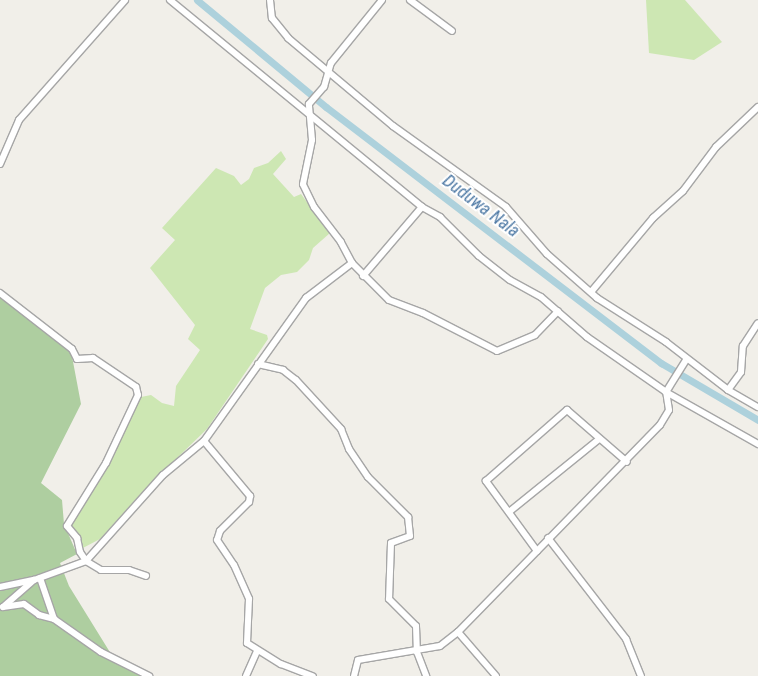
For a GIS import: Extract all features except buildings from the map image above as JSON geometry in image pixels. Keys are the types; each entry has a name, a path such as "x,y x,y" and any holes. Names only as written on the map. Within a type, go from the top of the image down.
{"street":[{"path":"0,164 19,120 125,0"},
{"path":"170,0 281,88 311,116 422,207 440,217 451,231 510,280 541,297 594,342 666,392 758,444"},
{"path":"270,0 272,18 288,38 393,126 506,207 547,254 591,292 728,390 758,407"},
{"path":"382,0 327,70 324,87 309,104 312,140 303,184 306,195 341,242 352,263 389,300 423,313 497,351 522,343 535,335 558,311"},
{"path":"410,0 452,31"},
{"path":"591,292 654,218 683,191 716,147 758,107"},
{"path":"363,276 422,207"},
{"path":"0,587 37,579 86,561 163,475 204,441 306,298 352,263"},
{"path":"0,293 72,349 77,359 93,358 136,387 138,391 106,463 68,523 86,561 101,570 129,570 146,576"},
{"path":"728,390 740,372 743,346 758,322"},
{"path":"354,676 358,660 417,652 440,646 458,632 548,538 626,462 660,425 669,410 666,392 686,359"},
{"path":"258,364 283,370 296,380 341,429 349,449 368,477 408,517 410,536 395,541 390,548 392,574 389,599 416,626 417,652 426,676"},
{"path":"537,551 486,481 567,410 626,462"},
{"path":"509,512 600,439"},
{"path":"204,441 250,496 249,502 220,531 217,540 245,586 250,613 245,638 257,651 313,676"},
{"path":"548,538 626,639 641,676"},
{"path":"2,608 37,579"},
{"path":"37,579 54,619"},
{"path":"2,608 24,604 39,615 54,619 101,652 149,676"},
{"path":"458,632 496,676"},
{"path":"246,676 257,651"}],"green space":[{"path":"646,0 685,0 722,42 694,60 649,53"},
{"path":"281,151 286,159 273,174 294,197 301,194 330,233 313,248 309,260 297,272 281,275 265,288 250,329 267,335 268,339 207,429 146,488 100,539 81,549 71,526 102,476 141,397 151,395 162,403 174,406 176,386 200,350 188,339 195,325 150,268 175,240 162,228 216,168 234,176 241,185 249,179 254,168 268,163"},
{"path":"0,296 71,351 81,404 41,483 62,500 64,524 77,554 60,563 69,586 116,662 141,676 0,676"}],"waterway":[{"name":"Duduwa Nala","path":"197,0 326,107 661,363 758,420"}]}
